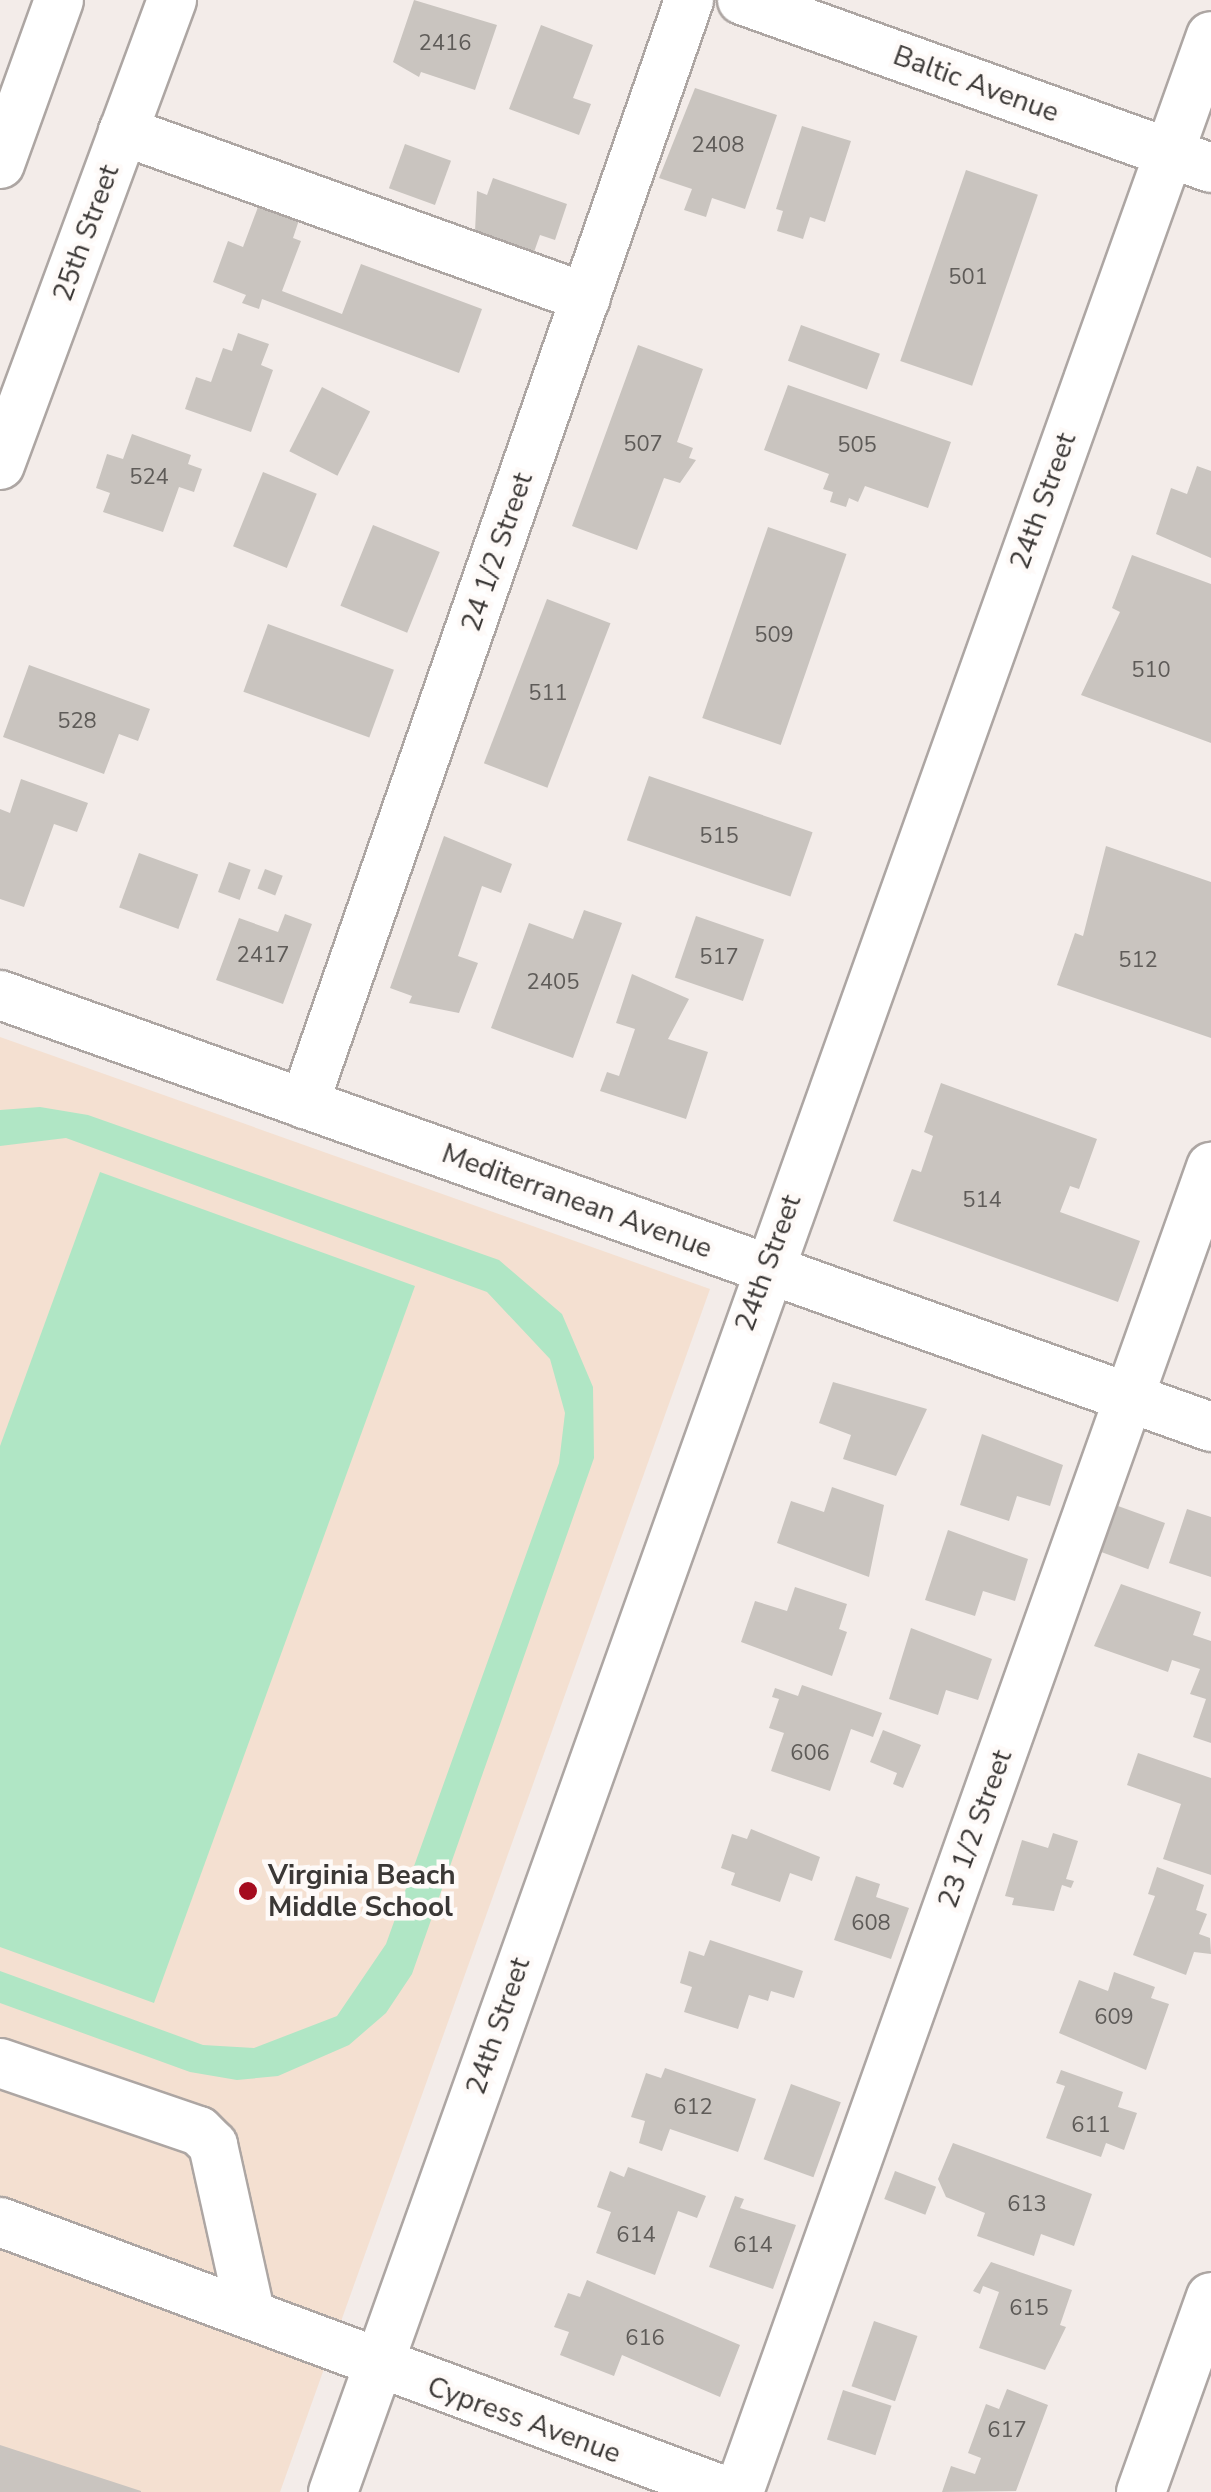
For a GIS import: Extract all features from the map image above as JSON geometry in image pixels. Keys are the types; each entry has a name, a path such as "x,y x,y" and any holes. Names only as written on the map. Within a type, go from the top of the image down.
{"street":[{"path":"0,164 59,0"},
{"name":"25th Street","path":"0,465 172,0"},
{"name":"24 1/2 Street","path":"304,1104 689,0"},
{"name":"Baltic Avenue","path":"742,0 1190,160"},
{"name":"24th Street","path":"333,2492 766,1268 1190,160 1211,36"},
{"path":"123,131 586,298"},
{"name":"Mediterranean Avenue","path":"0,995 1211,1427"},
{"name":"23 1/2 Street","path":"739,2492 1211,1167"},
{"path":"0,2063 199,2130 213,2145 250,2312"},
{"name":"Cypress Avenue","path":"0,2222 250,2312 378,2368 728,2492"},
{"path":"1142,2492 1211,2297"}],"shaded area":[{"name":"Virginia Beach Middle School","path":"0,1037 710,1289 280,2492 0,2492"}],"green space":[{"path":"40,1107 88,1115 499,1260 562,1314 593,1387 594,1458 412,1974 386,2013 349,2045 278,2076 237,2080 190,2072 0,2003 0,1971 203,2045 254,2048 337,2016 386,1944 559,1463 565,1413 550,1359 487,1292 66,1138 0,1146 0,1110"},
{"path":"100,1172 415,1286 154,2003 0,1947 0,1446"}],"building":[{"path":"414,0 497,25 475,90 421,72 419,77 393,62"},
{"path":"541,25 593,45 573,98 591,104 579,135 509,109"},
{"path":"695,88 777,115 745,209 712,198 706,217 684,210 692,189 659,178"},
{"path":"802,126 851,141 825,222 810,217 803,239 777,231 783,211 776,209"},
{"path":"405,144 451,161 435,205 389,188"},
{"path":"966,170 1038,195 972,386 900,361"},
{"path":"493,178 567,204 555,240 540,235 534,252 475,231 477,191 487,195"},
{"path":"261,199 301,214 293,238 301,241 282,291 342,314 361,264 482,309 459,373 262,299 259,309 242,303 246,295 213,282 228,241 243,247"},
{"path":"801,325 880,354 867,389 788,361"},
{"path":"238,333 269,344 261,365 273,370 251,432 185,409 196,377 211,382 223,348 232,351"},
{"path":"638,345 703,369 677,442 693,448 689,458 696,460 680,483 664,478 637,550 572,526"},
{"path":"788,385 951,442 928,508 865,486 858,502 849,498 846,507 830,502 833,492 823,489 829,474 764,450"},
{"path":"322,387 370,412 337,476 289,451"},
{"path":"132,434 191,455 188,464 202,469 194,492 179,487 163,532 103,512 110,493 96,488 107,454 123,459"},
{"path":"1197,466 1211,471 1211,558 1156,534 1171,488 1187,494"},
{"path":"263,472 317,494 287,568 233,546"},
{"path":"373,525 440,552 407,633 340,606"},
{"path":"768,527 846,554 781,745 702,718"},
{"path":"1132,555 1211,584 1211,743 1081,695 1120,612 1112,608"},
{"path":"547,599 610,623 547,788 484,763"},
{"path":"268,624 394,670 369,737 243,692"},
{"path":"29,665 150,709 138,741 119,734 104,774 3,737"},
{"path":"649,776 813,832 790,897 627,840"},
{"path":"21,779 88,803 77,832 54,824 24,907 0,899 0,809 10,813"},
{"path":"444,836 512,864 501,893 482,886 458,956 478,963 459,1013 409,1003 412,996 390,988"},
{"path":"1106,846 1211,882 1211,1038 1057,985 1075,933 1083,936"},
{"path":"139,853 198,875 178,929 119,908"},
{"path":"229,862 251,870 240,900 218,892"},
{"path":"265,869 283,876 275,895 257,889"},
{"path":"584,910 622,923 573,1058 491,1028 529,923 573,939"},
{"path":"285,914 312,924 283,1004 216,980 239,918 278,932"},
{"path":"696,916 764,939 743,1001 675,977"},
{"path":"632,974 689,999 668,1039 708,1052 686,1119 600,1091 607,1072 619,1076 635,1029 616,1023"},
{"path":"941,1083 1097,1139 1079,1189 1070,1186 1060,1212 1140,1241 1118,1302 893,1221 912,1169 921,1172 933,1136 924,1132"},
{"path":"833,1382 927,1409 896,1476 843,1459 851,1435 819,1423"},
{"path":"982,1434 1063,1465 1050,1506 1017,1496 1009,1521 960,1505"},
{"path":"832,1487 884,1505 869,1577 777,1543 791,1501 824,1512"},
{"path":"1118,1506 1165,1523 1148,1569 1101,1552"},
{"path":"1187,1509 1211,1517 1211,1577 1169,1563"},
{"path":"948,1530 1028,1559 1015,1601 983,1591 975,1616 925,1600"},
{"path":"1121,1584 1201,1612 1193,1635 1211,1641 1211,1743 1193,1737 1206,1699 1190,1694 1200,1669 1172,1660 1168,1672 1094,1646"},
{"path":"795,1587 847,1604 839,1629 847,1632 832,1676 741,1642 755,1601 787,1611"},
{"path":"911,1628 992,1659 978,1700 946,1690 938,1715 889,1699"},
{"path":"802,1685 882,1713 873,1737 851,1729 830,1791 771,1771 784,1733 769,1728 779,1699 772,1697 775,1688 798,1696"},
{"path":"883,1730 921,1745 903,1788 893,1784 897,1773 870,1762"},
{"path":"1138,1753 1211,1778 1211,1875 1163,1859 1181,1804 1127,1785"},
{"path":"751,1829 820,1857 812,1881 790,1873 780,1902 731,1885 735,1873 721,1868 732,1834 747,1839"},
{"path":"1053,1833 1078,1841 1066,1879 1074,1881 1071,1888 1062,1885 1054,1911 1012,1905 1014,1898 1005,1896 1022,1840 1048,1848"},
{"path":"1157,1867 1204,1885 1196,1910 1207,1914 1199,1934 1210,1938 1211,1954 1194,1952 1186,1975 1133,1955 1155,1896 1148,1894"},
{"path":"856,1876 880,1884 876,1897 909,1908 891,1959 834,1940"},
{"path":"710,1940 803,1971 794,1998 771,1991 768,2001 749,1995 738,2029 684,2012 692,1987 680,1983 689,1951 704,1956"},
{"path":"1114,1972 1155,1987 1151,1998 1169,2004 1146,2070 1059,2033 1079,1980 1108,1991"},
{"path":"665,2068 756,2099 738,2152 670,2129 662,2151 639,2143 645,2121 631,2117 646,2073 661,2078"},
{"path":"1061,2070 1123,2092 1118,2107 1137,2113 1124,2150 1106,2143 1101,2157 1046,2138 1065,2086 1056,2083"},
{"path":"791,2084 841,2102 813,2177 764,2159"},
{"path":"953,2143 1092,2194 1074,2246 1041,2234 1034,2256 977,2236 985,2213 946,2197 938,2179"},
{"path":"628,2167 706,2196 697,2218 678,2211 655,2275 596,2253 611,2212 597,2207 610,2171 624,2177"},
{"path":"895,2171 936,2187 925,2215 884,2199"},
{"path":"735,2196 744,2199 740,2208 796,2225 773,2289 709,2267"},
{"path":"991,2262 1072,2290 1060,2325 1066,2327 1045,2370 979,2348 999,2292 983,2286 980,2294 973,2291"},
{"path":"587,2280 740,2345 720,2397 622,2355 614,2376 560,2355 569,2332 554,2327 568,2293 580,2297"},
{"path":"874,2321 917,2336 895,2401 852,2386"},
{"path":"1007,2389 1048,2405 1016,2491 942,2492 951,2466 975,2474 981,2458 968,2453 986,2404 999,2409"},
{"path":"843,2390 892,2406 875,2455 827,2439"},
{"path":"0,2445 141,2491 141,2492 0,2492"}],"place":[{"name":"Virginia Beach Middle School","path":"248,1891"}]}
